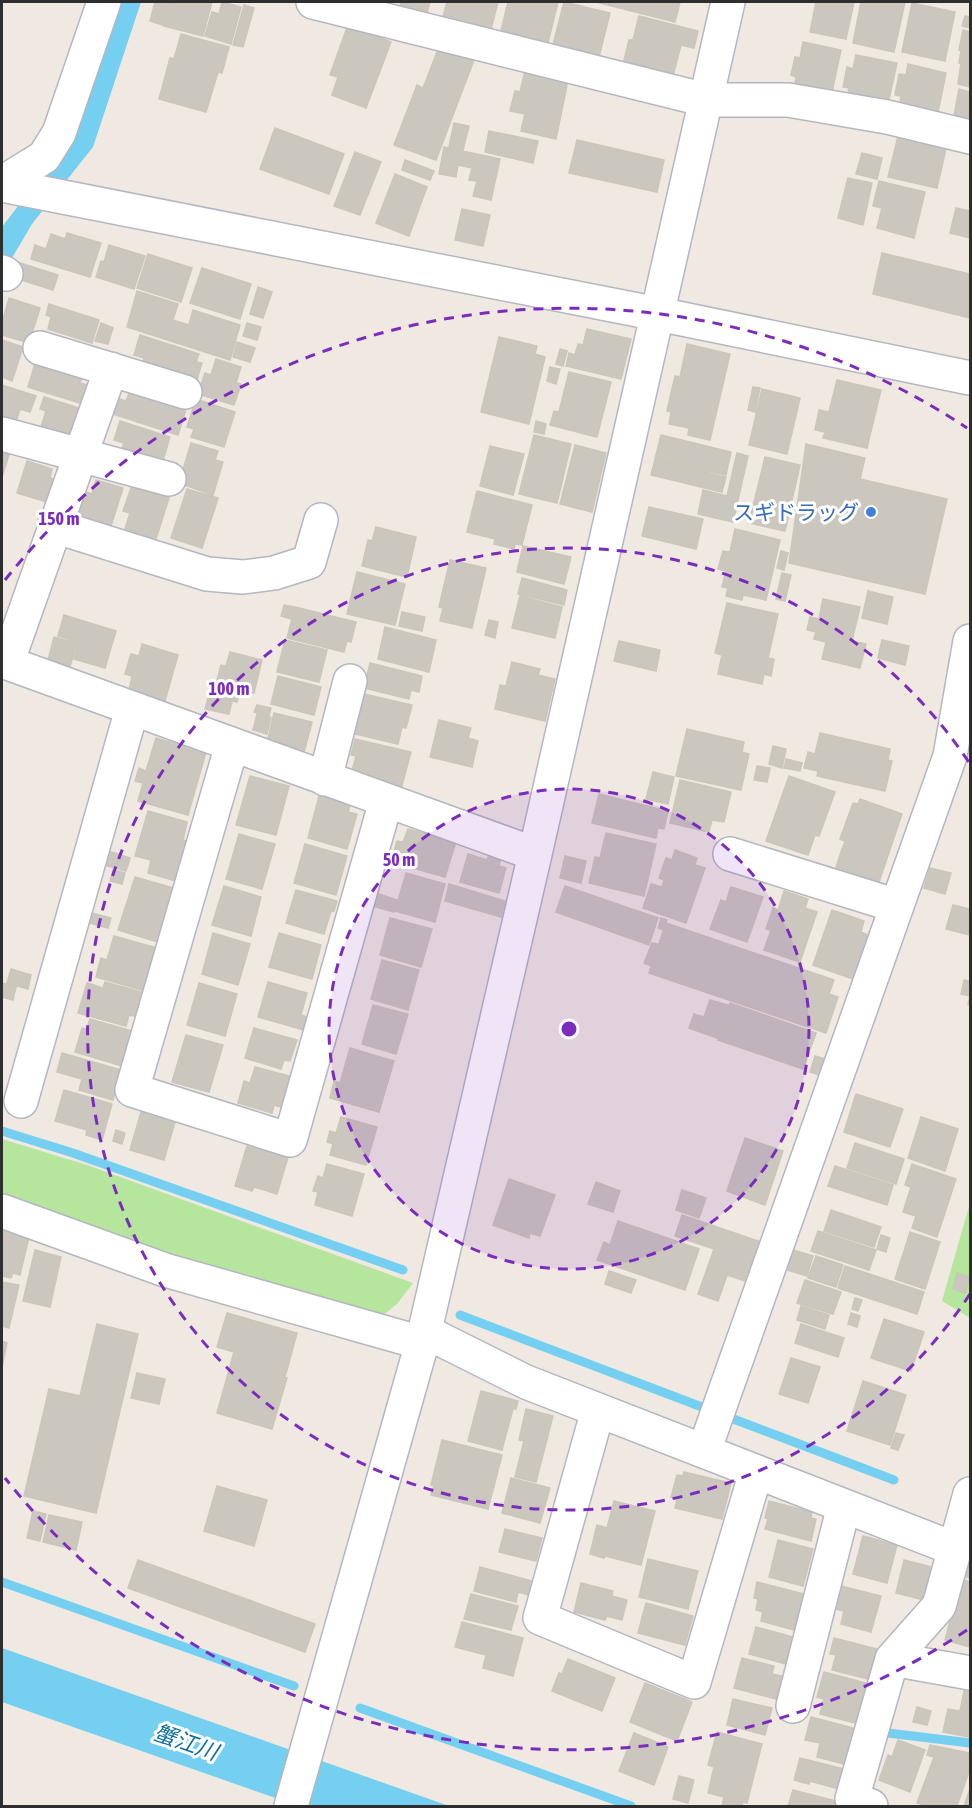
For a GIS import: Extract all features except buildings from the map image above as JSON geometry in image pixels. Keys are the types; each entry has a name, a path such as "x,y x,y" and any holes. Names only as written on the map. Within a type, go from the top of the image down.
{"street":[{"path":"9,186 44,157 59,133 104,2"},
{"path":"314,2 706,100 788,100 887,117 970,137"},
{"path":"291,1806 423,1337 728,2"},
{"path":"9,186 970,378"},
{"path":"40,348 185,392"},
{"path":"111,369 4,662 535,854"},
{"path":"2,434 169,478"},
{"path":"54,526 207,574 243,577 274,573 309,562 321,520"},
{"path":"713,1428 950,756 970,641"},
{"path":"325,778 350,681"},
{"path":"21,1101 132,709"},
{"path":"232,745 132,1090 290,1140 386,801"},
{"path":"730,854 897,906"},
{"path":"2,1211 165,1270 423,1337 526,1382 598,1410 713,1428 756,1472 956,1549"},
{"path":"598,1410 540,1618 694,1682 756,1472"},
{"path":"858,1804 892,1659 939,1606 970,1494"},
{"path":"793,1706 844,1506"},
{"path":"892,1659 970,1673"}],"green space":[{"path":"2,1139 90,1166 413,1283 397,1304 377,1320 167,1260 2,1197"},
{"path":"970,1203 970,1318 942,1301"}],"water":[{"path":"113,2 141,2 93,147 32,224 2,275 2,227 35,184"},
{"name":"蟹江川","path":"2,1648 449,1806 298,1806 2,1702"}],"waterway":[{"path":"2,1131 73,1153 403,1270"},
{"path":"460,1315 894,1480"},
{"path":"2,1582 294,1686"},
{"path":"360,1708 631,1806"},
{"path":"888,1733 970,1743"}],"place":[{"name":"スギドラッグ","path":"871,512"}]}
